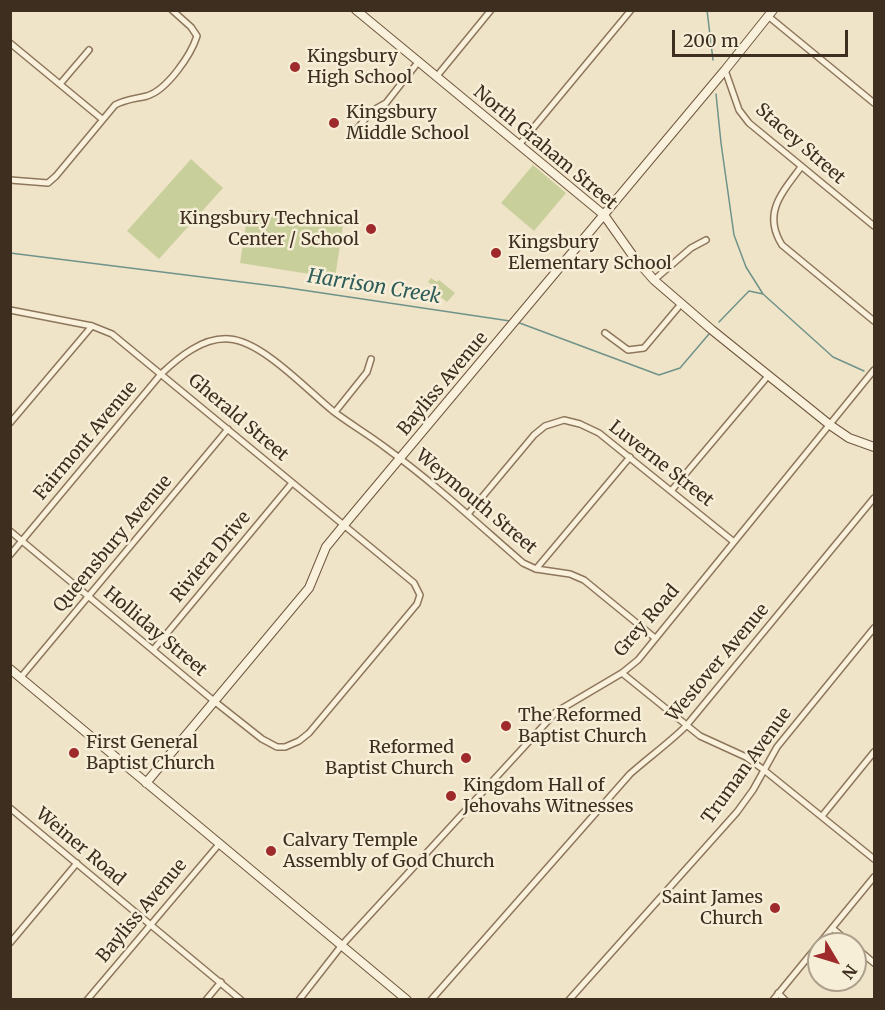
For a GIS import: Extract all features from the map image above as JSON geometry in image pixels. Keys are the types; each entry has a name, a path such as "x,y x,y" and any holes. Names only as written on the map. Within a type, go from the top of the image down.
{"street":[{"path":"10,180 48,183 115,105 126,99 147,96 161,89 193,49 197,36 172,10"},
{"name":"North Graham Street","path":"356,10 604,215 633,256 654,280 681,304 830,425 849,438 874,447"},
{"path":"436,76 491,10"},
{"path":"519,145 630,10"},
{"path":"771,13 874,103"},
{"name":"Bayliss Avenue","path":"146,783 309,588 326,547 771,13"},
{"path":"10,43 102,119"},
{"path":"60,84 89,50"},
{"path":"350,137 372,111 386,104 419,61"},
{"name":"Stacey Street","path":"725,70 739,110 749,123 874,226"},
{"path":"801,167 778,198 774,214 774,233 782,245 874,321"},
{"path":"654,280 691,248 706,240"},
{"path":"606,333 628,350 644,348 681,304"},
{"name":"Gherald Street","path":"10,310 92,326 112,334 414,583 420,595 417,604 309,733 299,741 285,747"},
{"path":"10,423 92,326"},
{"name":"Weymouth Street","path":"161,374 177,359 202,344 228,339 247,343 263,353 335,412 400,459 468,514 523,563 536,569 570,574 584,580 655,638"},
{"path":"335,412 367,372 371,359"},
{"name":"Grey Road","path":"299,999 342,945 556,712 622,673 638,660 874,370"},
{"name":"Fairmont Avenue","path":"10,555 161,374"},
{"path":"671,490 768,376"},
{"name":"Luverne Street","path":"468,514 534,435 545,426 564,420 580,424 599,433 734,542"},
{"name":"Queensbury Avenue","path":"21,677 228,429"},
{"path":"536,569 630,457"},
{"name":"Riviera Drive","path":"153,650 292,483"},
{"name":"Westover Avenue","path":"431,999 630,774 686,726 874,498"},
{"name":"Holliday Street","path":"10,531 262,739 277,747 285,747"},
{"name":"Truman Avenue","path":"569,999 737,812 753,790 777,747 874,628"},
{"path":"10,669 407,999"},
{"path":"622,673 700,736 746,757 764,770 874,859"},
{"path":"822,816 874,752"},
{"name":"Weiner Road","path":"10,808 241,999"},
{"name":"Bayliss Avenue","path":"87,999 220,843"},
{"path":"10,943 77,863"},
{"path":"773,999 874,876"},
{"path":"832,928 837,932"},
{"path":"206,999 220,982"},
{"path":"778,993 785,999"}],"green space":[{"path":"191,159 223,188 159,259 127,231"},
{"path":"533,165 566,193 534,231 501,203"},
{"path":"248,210 343,225 335,278 240,263"},
{"path":"431,278 437,282 439,280 455,293 447,302 431,289 433,286 428,282"}],"waterway":[{"path":"707,10 713,60"},
{"path":"716,94 734,235 746,267 763,294"},
{"name":"Harrison Creek","path":"10,253 282,287 510,321"},
{"name":"Harrison Creek","path":"719,322 749,291 763,294 833,357 864,371"},
{"name":"Harrison Creek","path":"517,322 659,375 680,368 709,334"}],"place":[{"name":"Kingsbury High School","path":"295,67"},
{"name":"Kingsbury Middle School","path":"334,123"},
{"name":"Kingsbury Technical Center / School","path":"371,229"},
{"name":"Kingsbury Elementary School","path":"496,253"},
{"name":"The Reformed Baptist Church","path":"506,726"},
{"name":"First General Baptist Church","path":"74,753"},
{"name":"Reformed Baptist Church","path":"466,758"},
{"name":"Kingdom Hall of Jehovahs Witnesses","path":"451,796"},
{"name":"Calvary Temple Assembly of God Church","path":"271,851"},
{"name":"Saint James Church","path":"775,908"}]}
